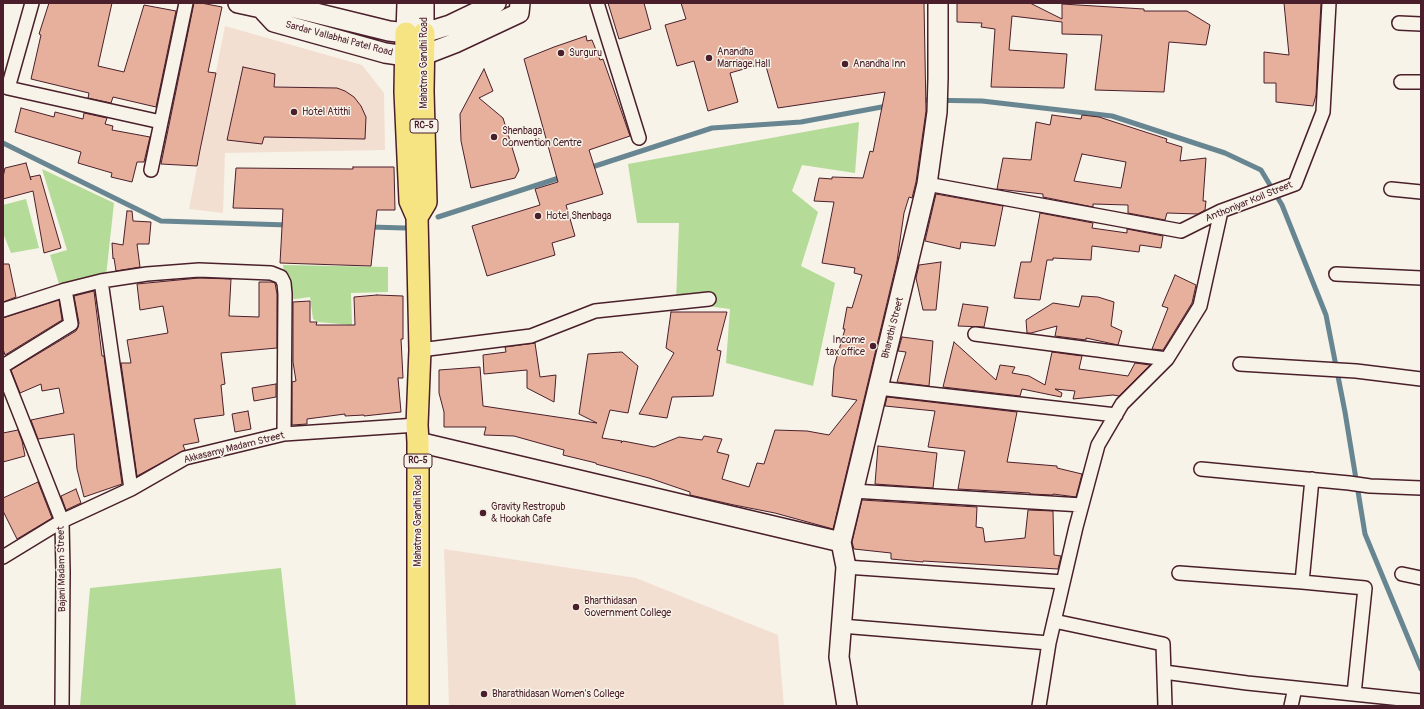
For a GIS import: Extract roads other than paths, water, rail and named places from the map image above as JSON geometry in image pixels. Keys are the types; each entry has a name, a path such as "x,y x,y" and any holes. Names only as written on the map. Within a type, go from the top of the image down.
{"main road":[{"name":"Mahatma Gandhi Road","path":"415,33 415,56 423,91 426,202 417,217 420,350 417,434 418,706"}],"street":[{"path":"32,3 8,88 161,122"},
{"path":"151,170 186,3"},
{"path":"238,3 261,8"},
{"name":"Mahatma Gandhi Road","path":"408,3 415,33"},
{"name":"Mahatma Gandhi Road","path":"415,33 424,3"},
{"path":"415,33 450,24 496,3"},
{"path":"415,56 434,52 519,12 520,3"},
{"path":"597,3 639,138"},
{"name":"Bharathi Street","path":"841,542 927,184 937,112 938,3"},
{"name":"Anthoniyar Koil Street","path":"927,184 1181,231 1221,211 1295,184 1323,112 1329,3"},
{"name":"Sardar Vallabhai Patel Road","path":"261,8 279,4 389,31 415,33"},
{"name":"Sardar Vallabhai Patel Road","path":"261,8 274,22 385,53 415,56"},
{"path":"1399,23 1421,24"},
{"path":"1401,82 1421,82"},
{"path":"1391,189 1421,192"},
{"path":"1039,706 1049,643 1098,445 1122,404 1167,359 1200,306 1221,211"},
{"path":"3,310 65,290 101,281 147,274 199,270 271,273 281,277 284,283 285,294 284,434"},
{"path":"1336,274 1421,278"},
{"path":"101,281 131,490"},
{"path":"3,366 71,324 65,290"},
{"path":"420,350 531,336 595,311 709,299"},
{"path":"975,334 1167,359"},
{"path":"1240,364 1326,369 1421,379"},
{"name":"Bajani Madam Street","path":"3,371 62,521 62,706"},
{"path":"878,388 1116,415"},
{"name":"Akkasamy Madam Street","path":"3,557 62,521 131,490 185,458 284,434 417,434"},
{"path":"417,434 841,542 846,567 839,657 847,706"},
{"path":"1201,469 1370,486 1421,488"},
{"path":"1302,582 1312,479"},
{"path":"853,491 1082,505"},
{"path":"846,567 1064,582"},
{"path":"1178,574 1302,582 1365,588 1354,694"},
{"path":"1402,574 1421,578"},
{"path":"1054,621 1163,644 1164,706"},
{"path":"841,626 1049,643"},
{"path":"1164,672 1421,702"},
{"path":"1291,706 1295,688"}],"waterway":[{"path":"920,100 982,101 1112,116 1225,153 1261,170 1282,205 1326,315 1345,412 1365,534 1421,669"},
{"path":"589,168 712,128 801,122 887,106"},
{"path":"3,143 161,221 288,225"},
{"path":"438,217 562,177"},
{"path":"370,227 408,227"}],"place":[{"name":"Surguru","path":"561,53"},
{"name":"Anandha Marriage Hall","path":"709,58"},
{"name":"Anandha Inn","path":"845,64"},
{"name":"Hotel Atithi","path":"294,112"},
{"name":"Shenbaga Convention Centre","path":"494,137"},
{"name":"Hotel Shenbaga","path":"538,216"},
{"name":"Income tax office","path":"873,346"},
{"name":"Gravity Restropub & Hookah Cafe","path":"483,513"},
{"name":"Bharthidasan Government College","path":"576,607"},
{"name":"Bharathidasan Women's College","path":"484,694"}]}
